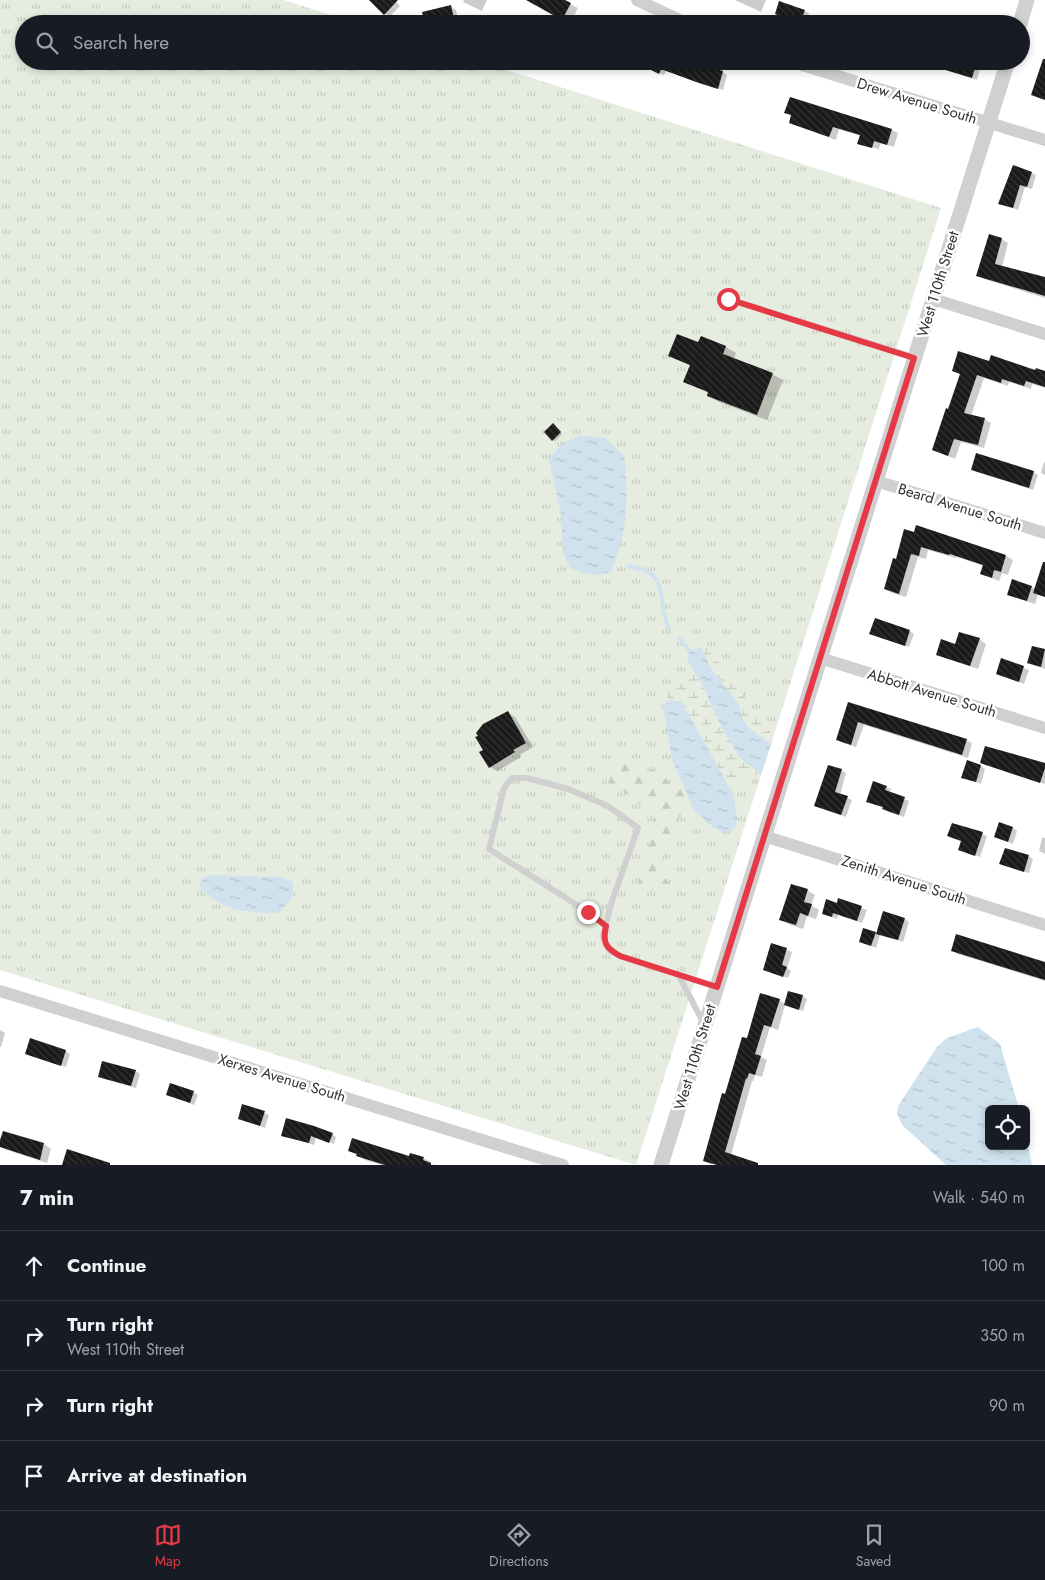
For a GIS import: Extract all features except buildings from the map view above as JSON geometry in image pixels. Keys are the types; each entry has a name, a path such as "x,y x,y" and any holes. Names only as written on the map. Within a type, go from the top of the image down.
{"street":[{"path":"637,0 669,15"},
{"path":"1023,15 1027,0"},
{"name":"Drew Avenue South","path":"818,70 1045,140"},
{"name":"West 110th Street","path":"661,1165 1005,70"},
{"path":"933,298 1045,334"},
{"name":"Beard Avenue South","path":"876,481 1045,533"},
{"name":"Abbott Avenue South","path":"820,658 1045,728"},
{"name":"Zenith Avenue South","path":"764,836 1045,925"},
{"name":"Xerxes Avenue South","path":"0,991 563,1165"}],"lane":[{"path":"728,299 914,358"},
{"path":"606,926 588,912 489,849 504,788 512,778 527,778 568,789 608,806 638,828 611,904 604,937 609,950 620,956 717,987"},
{"path":"678,974 704,1026"}],"green space":[{"path":"0,0 284,0 331,15 15,15 15,70 506,70 941,208 636,1165 0,970"},
{"path":"708,646 724,670 740,688 757,719 770,732 771,744 750,729 742,718 739,704 709,666 705,653 701,648"},
{"path":"688,661 703,686 719,722 739,757 761,775 748,774 739,782 733,794 682,702 669,700 665,693 690,673"},
{"path":"613,761 653,770 667,781 679,785 686,793 688,807 678,819 669,840 660,873 676,891 674,896 640,887 638,881 656,825 652,821 656,817 615,785 606,782"}],"water":[{"path":"581,435 605,438 624,455 626,514 621,542 612,571 596,575 570,568 563,552 561,514 549,459 564,442"},
{"path":"701,648 705,653 709,666 739,704 742,718 750,729 771,744 761,775 739,757 719,722 703,686 688,661 689,650"},
{"path":"669,700 682,702 733,794 737,816 736,828 723,833 709,824 694,810 672,760 663,706"},
{"path":"211,875 280,877 293,882 293,896 279,913 236,909 217,902 199,888 202,879"},
{"path":"978,1027 1000,1044 1018,1105 985,1105 985,1150 1029,1150 1032,1165 946,1165 903,1126 897,1114 898,1106 937,1047 947,1038"}],"waterway":[{"path":"629,566 652,575 657,582 669,628"},
{"path":"680,639 689,650"}],"route":[{"path":"588,912 606,926 604,937 609,950 620,956 717,987 914,358 728,299"}]}
